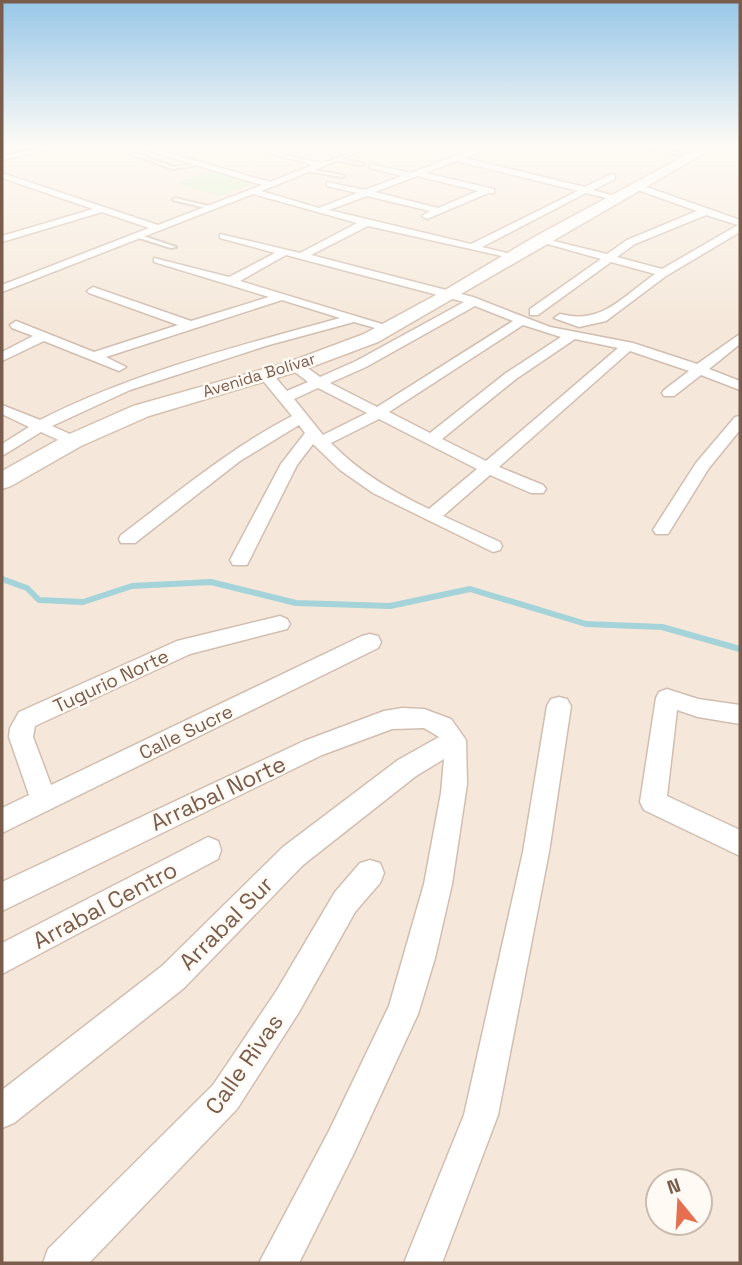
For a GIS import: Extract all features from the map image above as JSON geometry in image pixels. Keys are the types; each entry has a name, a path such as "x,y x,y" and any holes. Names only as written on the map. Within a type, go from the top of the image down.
{"main road":[{"name":"Avenida Bolívar","path":"2,464 56,434 158,388 266,349 379,322 456,292 541,239 602,206"},
{"name":"Avenida Bolívar","path":"2,481 56,434 296,366 347,348 379,322 456,292"}],"street":[{"path":"91,206 158,229"},
{"path":"2,289 215,206"},
{"path":"302,206 511,257"},
{"path":"319,211 332,206"},
{"path":"421,206 440,211"},
{"path":"396,229 453,206"},
{"path":"473,247 555,206"},
{"path":"695,206 740,225"},
{"path":"7,234 99,209"},
{"path":"240,560 289,464 316,438 379,413 528,316 641,237 706,211"},
{"path":"302,256 365,223"},
{"path":"224,236 456,292 528,316 579,323 594,321 740,225"},
{"path":"541,239 664,273"},
{"path":"231,281 284,252"},
{"path":"159,260 280,297 379,322 427,328"},
{"path":"93,291 189,325"},
{"path":"286,397 427,328 456,292"},
{"path":"96,356 280,297"},
{"path":"528,316 547,330 628,346 740,386"},
{"path":"16,325 118,367"},
{"path":"431,440 511,376 572,335"},
{"path":"2,357 42,337"},
{"path":"669,393 740,338"},
{"path":"432,516 536,427 556,404 628,346"},
{"path":"296,366 319,383 489,469 537,489"},
{"path":"265,374 302,417 316,438 348,469 432,516 493,545"},
{"path":"2,409 56,434"},
{"path":"128,539 226,465 285,425 302,417"},
{"path":"662,530 702,466 738,423"},
{"path":"2,451 56,434"},
{"name":"Tugurio Norte","path":"44,800 21,737 27,719 185,647 280,624"},
{"name":"Calle Sucre","path":"2,821 370,642"},
{"path":"740,714 698,708 667,698 653,802 740,843"},
{"path":"423,1263 481,1115 537,852 559,706"},
{"name":"Arrabal Norte","path":"2,897 313,748 394,718 418,718 447,733"},
{"path":"278,1263 345,1139 404,1008 428,931 448,828 455,779 447,733"},
{"name":"Arrabal Sur","path":"2,1111 173,977 293,856 353,812 447,733"},
{"name":"Arrabal Centro","path":"2,959 208,850"},
{"name":"Calle Rivas","path":"62,1263 225,1097 288,1001 345,902 370,873"}],"lane":[{"path":"202,206 210,208"},
{"path":"138,236 173,247"}],"shaded area":[{"path":"2,206 740,206 740,1263 2,1263"}],"waterway":[{"path":"2,579 27,588 39,600 83,602 132,586 211,582 296,603 390,606 470,589 586,624 662,627 740,649"}]}
